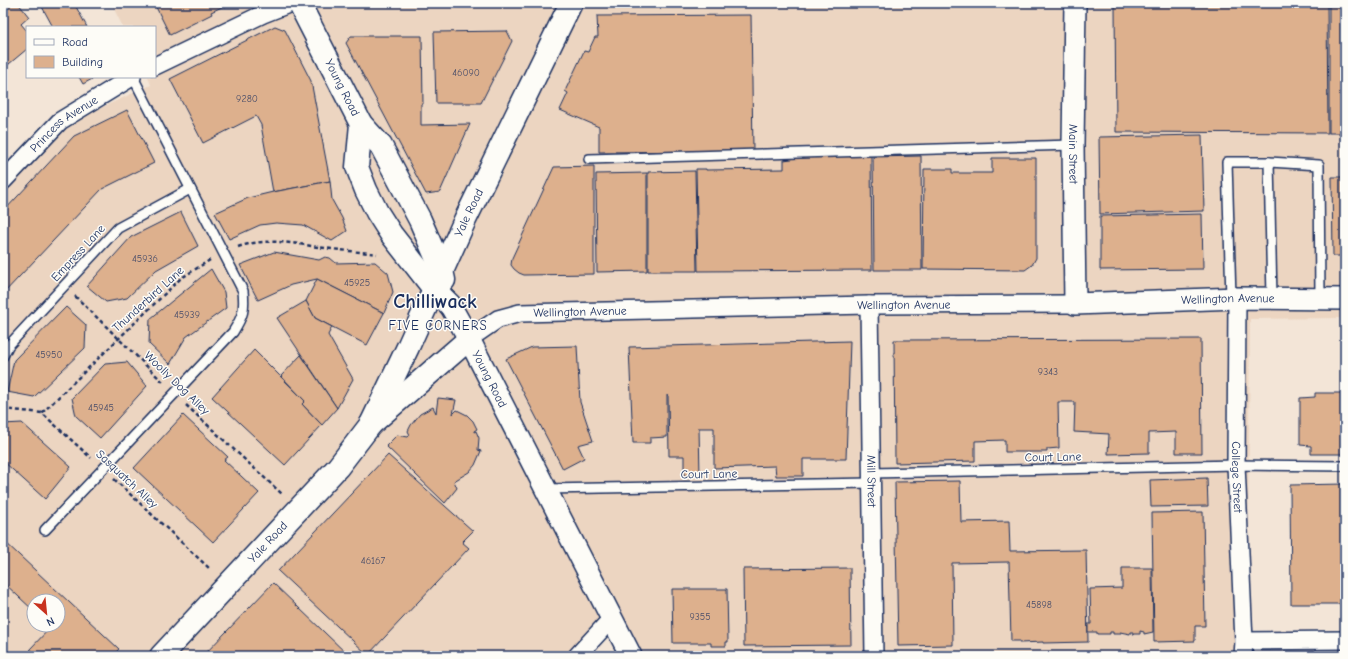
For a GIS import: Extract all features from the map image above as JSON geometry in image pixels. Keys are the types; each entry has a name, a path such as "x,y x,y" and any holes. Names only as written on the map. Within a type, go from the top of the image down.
{"main road":[{"name":"Young Road","path":"299,3 361,124 357,167 366,190 377,212 391,234 438,280 450,305"},
{"name":"Yale Road","path":"371,424 465,220 571,3"},
{"path":"361,124 381,146 420,220 438,280"},
{"name":"Yale Road","path":"161,656 338,467 371,424 469,339"}],"street":[{"path":"156,66 262,14 290,3"},
{"name":"Main Street","path":"1074,304 1073,145 1075,3"},
{"name":"Princess Avenue","path":"3,181 60,121 131,78"},
{"name":"Wellington Avenue","path":"469,339 498,319 520,313 869,305 1074,304 1234,298 1345,299"},
{"name":"College Street","path":"1234,298 1236,466 1244,648"},
{"name":"Young Road","path":"450,305 469,339 631,656"},
{"name":"Mill Street","path":"869,305 874,656"},
{"path":"577,656 612,618"},
{"path":"1244,648 1345,640"}],"lane":[{"path":"45,530 233,332 240,320 245,306 242,291 223,252 134,78"},
{"path":"589,159 1073,145"},
{"path":"1234,298 1227,162 1269,162 1319,164 1320,299"},
{"path":"1269,162 1272,298"},
{"name":"Empress Lane","path":"3,356 8,346 118,228 190,189"},
{"name":"Court Lane","path":"546,490 1236,466 1345,466"}],"path":[{"name":"Thunderbird Lane","path":"42,413 180,279 223,252 250,242 280,241 384,255"},
{"name":"Woolly Dog Alley","path":"64,285 174,394 279,492"},
{"path":"3,409 42,413"},
{"name":"Sasquatch Alley","path":"42,413 228,585"}],"shaded area":[{"path":"111,3 1345,3 1345,318 1250,319 1247,656 643,656 612,605 570,656 3,656 3,195 70,122 151,85 148,78 156,78 156,26 122,26"}],"building":[{"path":"3,3 18,3 29,17 21,24 26,30 26,50 3,69"},
{"path":"40,3 74,3 86,26 52,26"},
{"path":"154,3 234,3 211,12 212,14 170,35"},
{"path":"1327,3 1328,133 1116,132 1115,5"},
{"path":"1329,5 1345,5 1345,133 1329,133"},
{"path":"751,15 753,151 599,152 599,127 560,110 568,93 565,91 584,51 588,52 595,37 598,37 597,16"},
{"path":"275,26 285,30 311,81 330,181 273,192 261,125 256,116 203,143 170,79"},
{"path":"507,31 512,41 481,103 436,103 434,32"},
{"path":"351,36 422,36 423,104 421,104 421,125 470,124 440,192 426,194 346,43"},
{"path":"80,78 94,78 83,84"},
{"path":"127,110 154,163 102,189 3,294 3,212 74,136"},
{"path":"1202,135 1204,211 1100,214 1099,137"},
{"path":"810,156 871,156 872,270 698,271 696,169 784,169 784,160"},
{"path":"921,156 922,270 874,270 873,157"},
{"path":"992,158 1036,158 1036,258 1032,265 1025,270 923,269 924,169 952,169 952,173 992,173"},
{"path":"594,166 594,274 524,275 519,273 511,265 512,258 554,167"},
{"path":"695,171 697,271 648,271 648,172"},
{"path":"647,173 647,271 597,272 596,174"},
{"path":"1332,177 1345,177 1345,256 1333,256"},
{"path":"330,181 332,200 347,231 332,241 303,225 276,223 260,225 229,239 215,213 248,198"},
{"path":"181,212 198,246 156,270 127,298 106,302 87,286 131,237"},
{"path":"1202,214 1203,269 1100,270 1100,216"},
{"path":"274,252 319,260 325,257 330,258 336,263 375,262 388,273 393,292 384,313 317,279 291,285 258,300 240,265"},
{"path":"211,269 224,292 226,308 186,337 170,364 149,344 150,319"},
{"path":"317,279 384,313 367,345 315,318 306,301"},
{"path":"306,301 315,318 332,327 328,335 353,379 337,408 277,318"},
{"path":"66,307 86,325 85,348 34,397 7,392 14,360"},
{"path":"1201,339 1202,453 1176,453 1176,432 1149,433 1149,453 1108,454 1109,434 1074,432 1075,402 1058,402 1059,448 1047,449 1047,452 1005,452 1005,440 975,441 975,461 895,463 894,340"},
{"path":"850,341 846,459 803,459 803,476 776,476 775,466 714,468 714,428 699,428 700,476 684,476 684,456 669,456 668,395 667,437 650,438 650,443 633,443 629,347"},
{"path":"577,346 580,402 593,441 578,445 584,458 563,469 506,359 532,347"},
{"path":"254,350 305,401 302,404 322,425 285,465 212,397"},
{"path":"301,355 337,408 322,425 302,404 305,401 281,376"},
{"path":"127,362 147,386 100,438 76,416 72,398 105,364"},
{"path":"1315,393 1345,393 1345,454 1311,454 1311,446 1300,445 1300,398 1315,397"},
{"path":"438,398 456,400 453,414 457,410 467,415 473,421 477,429 474,432 476,431 479,438 478,450 481,451 475,465 469,472 454,481 457,488 445,503 386,446 397,435 408,437 410,435 408,431 411,425 420,414 433,407 436,413"},
{"path":"183,415 228,457 224,460 259,493 213,542 134,468"},
{"path":"22,423 71,467 45,499 3,461 3,424"},
{"path":"388,455 473,531 462,542 469,548 368,655 278,571"},
{"path":"1207,478 1208,506 1151,507 1150,480"},
{"path":"960,481 961,522 1009,521 1010,551 1086,550 1088,642 1020,643 1020,641 1011,641 1009,562 952,563 953,645 898,646 895,482"},
{"path":"1345,484 1345,604 1291,604 1290,485"},
{"path":"1203,512 1205,626 1195,626 1195,641 1154,642 1152,513"},
{"path":"3,540 59,593 26,593 26,604 3,582"},
{"path":"850,568 851,645 744,646 743,569"},
{"path":"1122,568 1152,568 1153,632 1144,634 1144,632 1140,631 1140,634 1133,634 1133,632 1130,632 1130,634 1120,632 1120,634 1113,634 1113,632 1110,632 1110,634 1097,634 1097,632 1088,632 1088,624 1091,624 1090,589 1122,588"},
{"path":"273,583 349,656 203,656"},
{"path":"672,589 727,589 728,642 726,642 726,646 711,646 711,643 673,643"},
{"path":"66,599 119,649 112,656 38,656 30,649 45,633 66,633"}],"district":[{"name":"Chilliwack","path":"435,301"},
{"name":"FIVE CORNERS","path":"438,325"}]}
